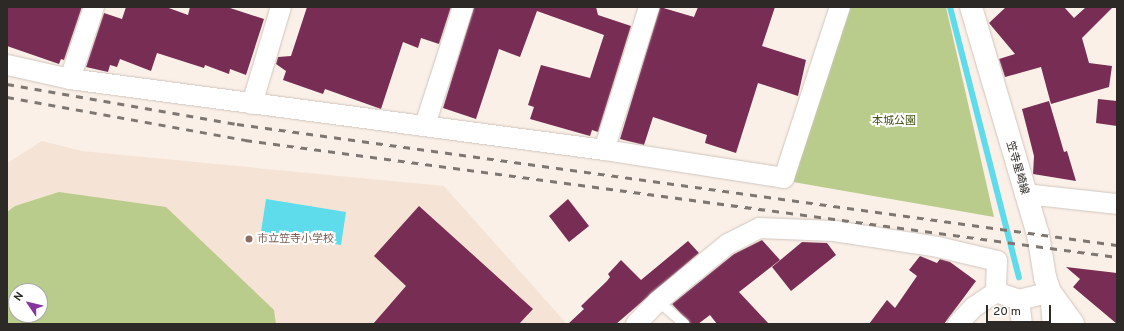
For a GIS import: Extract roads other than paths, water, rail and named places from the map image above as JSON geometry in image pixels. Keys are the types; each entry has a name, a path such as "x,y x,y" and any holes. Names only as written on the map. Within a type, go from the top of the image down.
{"main road":[{"name":"笠寺星崎線","path":"976,10 1024,194 1038,234 1050,292 1072,324"}],"street":[{"path":"70,79 94,7"},
{"path":"252,104 281,7"},
{"path":"425,125 463,7"},
{"path":"604,150 649,7"},
{"path":"7,65 70,79 252,104 425,125 604,150 784,178 840,7"},
{"path":"1024,194 1117,204"},
{"path":"636,324 658,301 728,244 759,228 834,231 938,247 997,261 996,292"},
{"path":"996,292 1019,300 1050,292 1053,324"},
{"path":"958,324 974,307 996,292"},
{"path":"1019,300 1022,324"}],"lane":[{"path":"658,301 684,324"}],"water":[{"path":"266,199 346,212 341,245 261,232"}],"waterway":[{"path":"950,7 1019,277"}],"railway":[{"path":"7,84 237,124 1117,245"},
{"path":"7,97 245,140 1117,257"}],"place":[{"name":"市立笠寺小学校","path":"249,239"}],"park label":[{"name":"本城公園","path":"894,121"}]}
